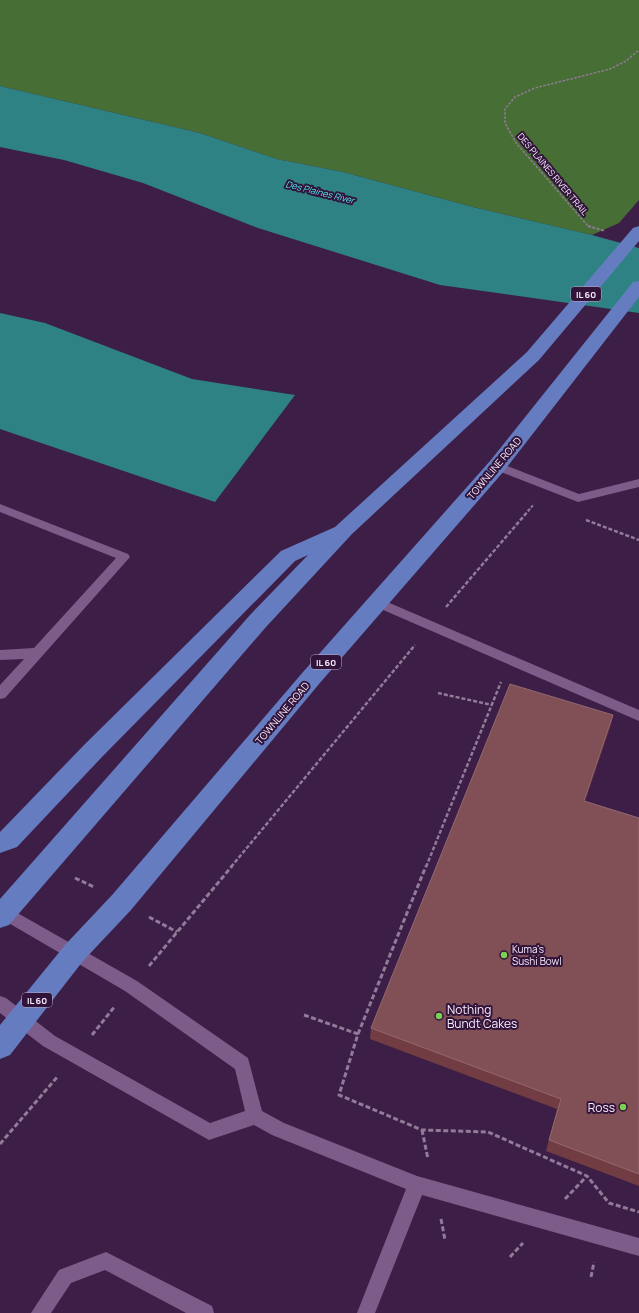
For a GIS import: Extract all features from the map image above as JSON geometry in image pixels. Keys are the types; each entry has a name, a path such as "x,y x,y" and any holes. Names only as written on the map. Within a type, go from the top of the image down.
{"main road":[{"name":"IL 60","path":"1,913 48,864 258,621 345,529 533,356 639,231"},
{"name":"TOWNLINE ROAD","path":"0,1046 74,953 122,902 311,678 498,466 639,286"},
{"path":"0,843 8,840 93,751 288,556 345,529"}],"lane":[{"path":"498,466 578,498 639,483"},
{"path":"0,508 124,557 0,694"},
{"path":"378,603 639,716"},
{"path":"0,655 36,653"},
{"path":"1,913 131,986 242,1064 255,1116 278,1129 417,1185 639,1247"},
{"path":"0,1003 49,1041 209,1132 255,1116"},
{"path":"366,1313 417,1185"},
{"path":"40,1313 65,1276 106,1261 205,1313"}],"path":[{"name":"DES PLAINES RIVER TRAIL","path":"607,231 588,226 540,168 516,143 505,123 504,109 515,97 535,88 610,69 626,61 639,50"},
{"path":"0,1144 431,625 537,502"},
{"path":"580,518 639,540"},
{"path":"510,660 358,1034 338,1095 422,1130 488,1132 586,1176 609,1203 639,1212"},
{"path":"438,693 492,705"},
{"path":"48,864 177,932"},
{"path":"304,1016 358,1034"}],"shaded area":[{"path":"0,0 639,0 639,200 619,223 592,235 473,207 343,172 277,159 200,133 0,86"}],"water":[{"name":"Des Plaines River","path":"0,86 200,133 277,159 343,172 473,207 592,235 639,248 639,313 440,285 258,228 143,183 64,160 0,147"},
{"path":"0,313 45,323 192,379 295,395 215,502 0,429"}],"building":[{"path":"510,684 613,715 584,801 639,818 639,1174 549,1140 561,1099 371,1028"}],"place":[{"name":"Kuma's Sushi Bowl","path":"504,955"},
{"name":"Nothing Bundt Cakes","path":"439,1016"},
{"name":"Ross","path":"623,1107"}]}
